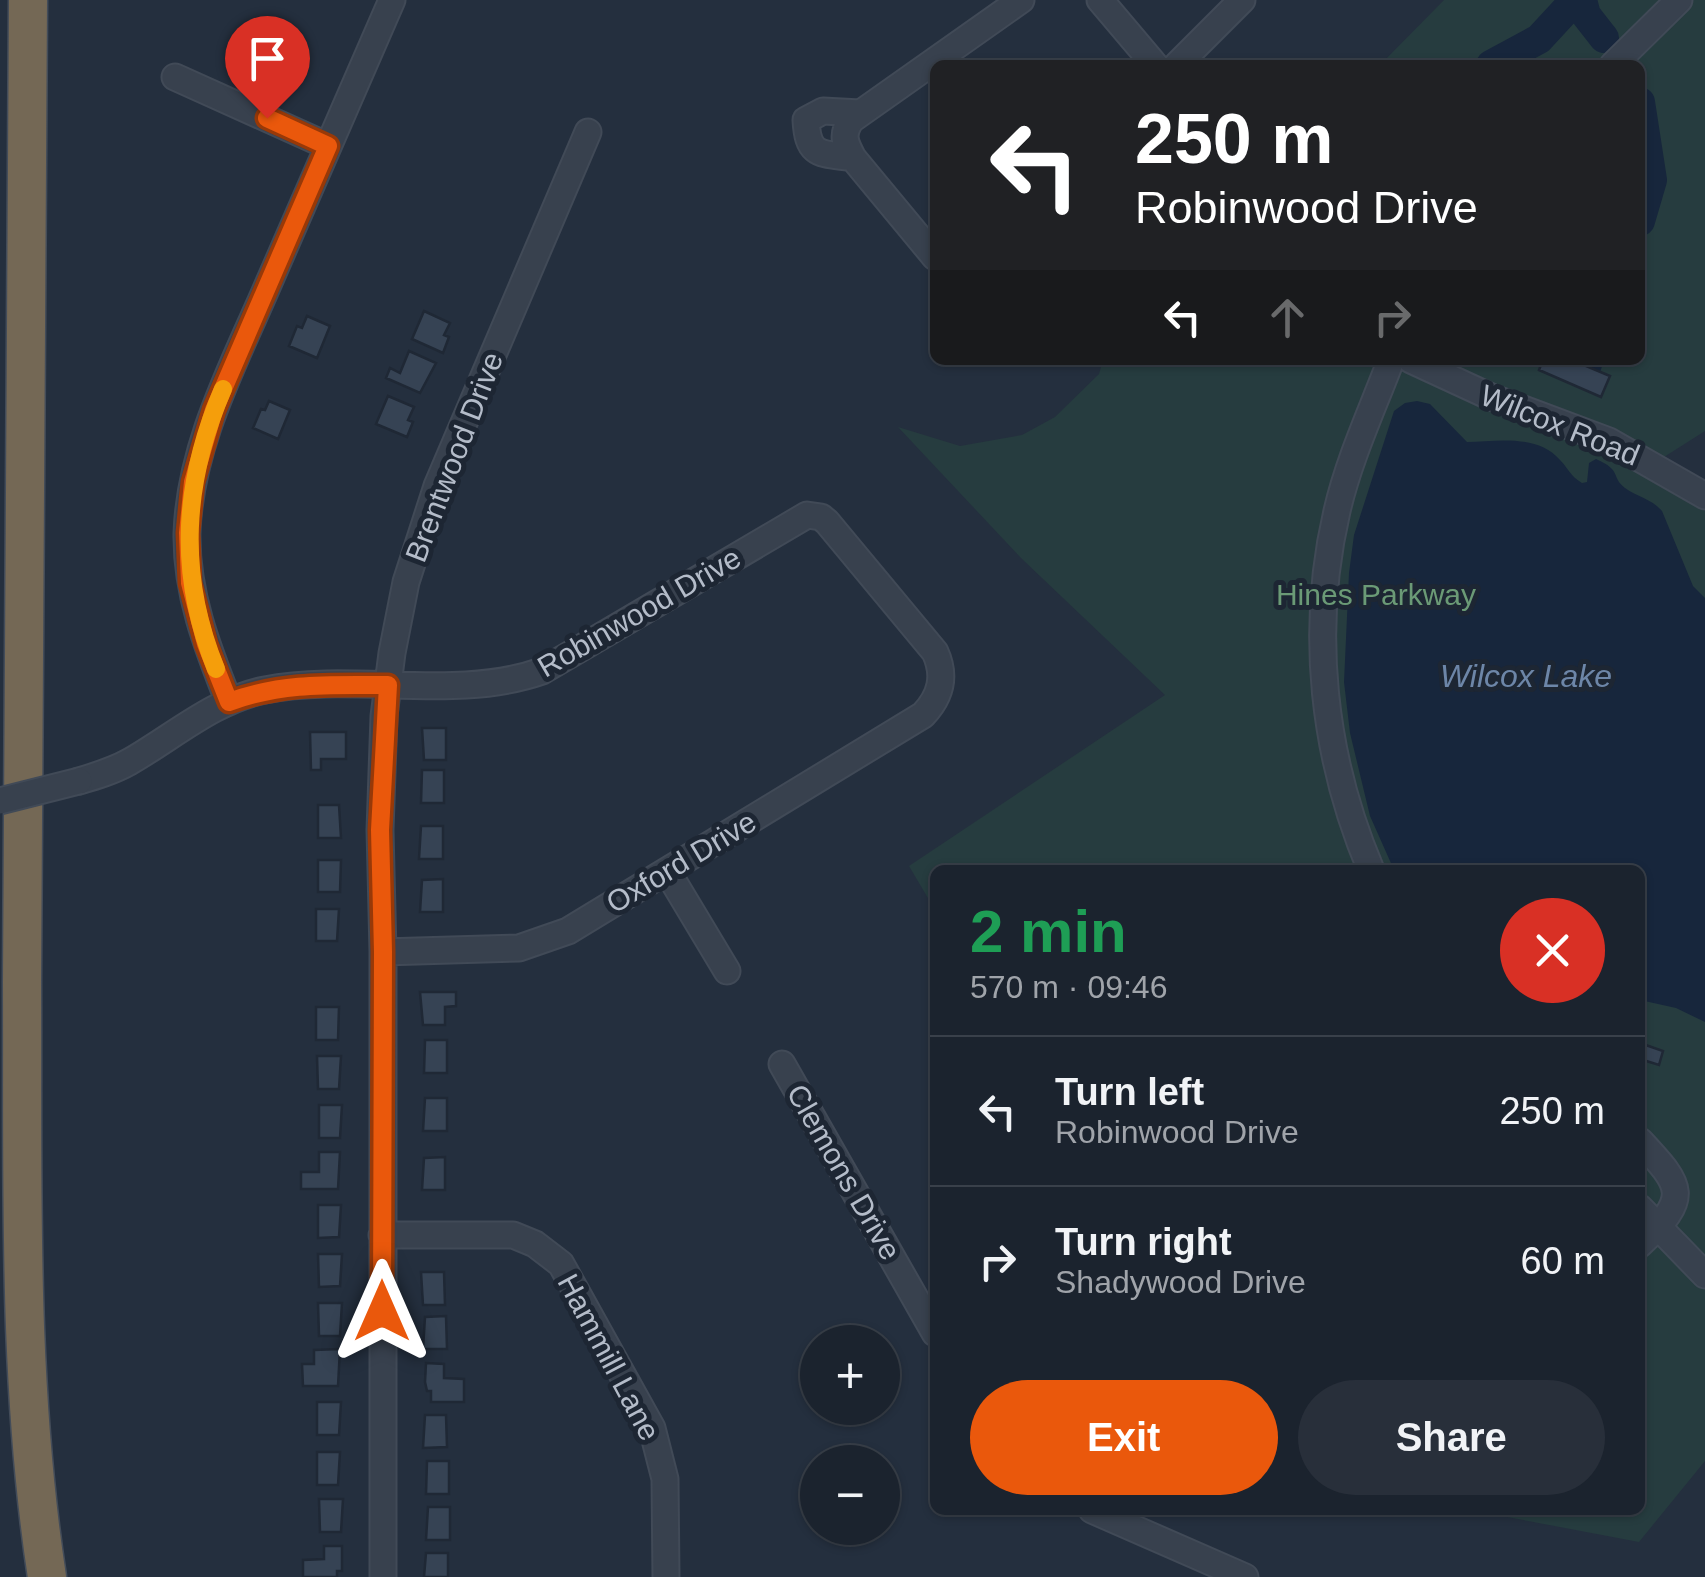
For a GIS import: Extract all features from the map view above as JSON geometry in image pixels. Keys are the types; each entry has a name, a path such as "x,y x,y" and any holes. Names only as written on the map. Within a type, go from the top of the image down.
{"highway":[{"path":"28,0 21,734 22,1199 25,1354 33,1462 48,1577"}],"street":[{"path":"229,702 206,644 190,583 188,533 193,482 214,410 392,0"},
{"path":"936,60 1020,0"},
{"path":"1100,0 1151,60"},
{"path":"1182,60 1242,0"},
{"path":"1618,60 1679,0"},
{"path":"930,64 851,120 844,136 853,158 930,251"},
{"path":"175,77 328,146"},
{"path":"853,158 816,152 807,142 806,120 822,111 860,114"},
{"name":"Brentwood Drive","path":"384,1577 381,787 388,685 406,582 437,486 588,132"},
{"path":"1369,865 1335,754 1324,688 1322,626 1327,564 1338,509 1389,365"},
{"name":"Wilcox Road","path":"1422,365 1491,398 1610,441 1705,496"},
{"name":"Robinwood Drive","path":"0,801 122,766 229,702 259,691 292,685 493,683 542,671 801,517 814,515 827,522 935,652 941,684"},
{"name":"Oxford Drive","path":"383,952 496,951 536,944 568,931 923,715 938,696 941,684"},
{"path":"667,871 727,970"},
{"name":"Clemons Drive","path":"782,1064 930,1324"},
{"path":"1645,1146 1675,1182 1675,1201 1649,1235 1705,1276"},
{"name":"Hammill Lane","path":"382,1235 501,1234 535,1244 561,1264 652,1428 665,1479 666,1577"},
{"path":"1103,1515 1245,1577"}],"green space":[{"name":"Hines Parkway","path":"1444,0 1705,0 1705,431 1642,471 1705,511 1705,1461 1639,1542 1496,1515 1645,1515 1645,865 930,865 930,902 909,866 1165,695 1021,558 898,427 960,446 1022,435 1055,417 1099,374 1102,365 1645,365 1645,60 1385,60"}],"water":[{"name":"Wilcox Lake","path":"1405,403 1430,404 1467,442 1504,440 1540,446 1582,483 1587,482 1589,463 1596,459 1610,467 1625,488 1662,511 1693,586 1705,598 1705,1022 1676,1008 1645,1001 1645,865 1392,865 1370,816 1350,733 1344,682 1354,535 1394,411"}],"building":[{"path":"424,311 450,323 444,335 449,337 443,353 412,339"},
{"path":"307,316 330,326 317,358 289,346 297,326 302,328"},
{"path":"409,351 436,363 420,393 386,378 390,368 400,373"},
{"path":"1541,365 1584,365 1610,376 1601,397 1539,370"},
{"path":"388,396 414,407 407,437 376,424"},
{"path":"269,401 290,410 278,439 253,428"},
{"path":"422,728 446,728 446,760 424,760"},
{"path":"310,732 346,732 346,759 321,759 321,770 311,770"},
{"path":"422,770 444,770 444,803 421,803"},
{"path":"318,805 339,805 341,838 318,838"},
{"path":"421,826 443,826 443,859 419,859"},
{"path":"318,860 341,860 340,892 318,892"},
{"path":"443,879 443,912 420,912 422,880"},
{"path":"316,909 339,909 337,941 316,941"},
{"path":"420,992 456,992 456,1006 445,1007 445,1025 423,1025"},
{"path":"316,1007 339,1007 338,1040 316,1040"},
{"path":"425,1040 447,1040 447,1073 424,1073"},
{"path":"1645,1045 1663,1051 1659,1065 1645,1061"},
{"path":"317,1056 341,1056 339,1089 318,1089"},
{"path":"425,1098 447,1098 447,1131 423,1131"},
{"path":"319,1105 342,1105 340,1138 319,1138"},
{"path":"319,1152 340,1152 338,1189 301,1189 301,1172 319,1172"},
{"path":"445,1157 445,1190 422,1190 424,1158"},
{"path":"318,1205 341,1205 339,1237 318,1238"},
{"path":"318,1254 342,1254 340,1286 319,1287"},
{"path":"421,1272 444,1272 445,1305 423,1305"},
{"path":"318,1303 342,1303 340,1336 319,1336"},
{"path":"446,1316 447,1349 423,1349 425,1317"},
{"path":"340,1349 338,1386 303,1386 302,1364 314,1364 314,1350"},
{"path":"426,1363 444,1364 444,1378 464,1379 464,1402 431,1402 431,1391 427,1391 425,1382"},
{"path":"317,1402 341,1402 339,1435 317,1435"},
{"path":"425,1415 446,1415 447,1447 423,1448"},
{"path":"317,1452 340,1452 338,1485 317,1485"},
{"path":"427,1461 449,1461 449,1494 426,1494"},
{"path":"319,1499 343,1499 341,1532 320,1532"},
{"path":"428,1507 450,1507 450,1540 426,1540"},
{"path":"324,1546 342,1546 342,1571 337,1571 337,1577 303,1577 303,1560 324,1559"},
{"path":"426,1553 448,1553 448,1577 424,1577"}],"waterway":[{"path":"1500,60 1539,39 1575,0"},
{"path":"1582,0 1586,15 1604,38"},
{"path":"1645,134 1652,180 1645,204"}],"slow traffic":[{"path":"216,669 190,583 188,533 202,444 223,389"}],"route":[{"path":"267,118 328,146 202,444 189,508 190,583 206,644 229,702 292,685 388,685 380,830 382,1311"}]}
